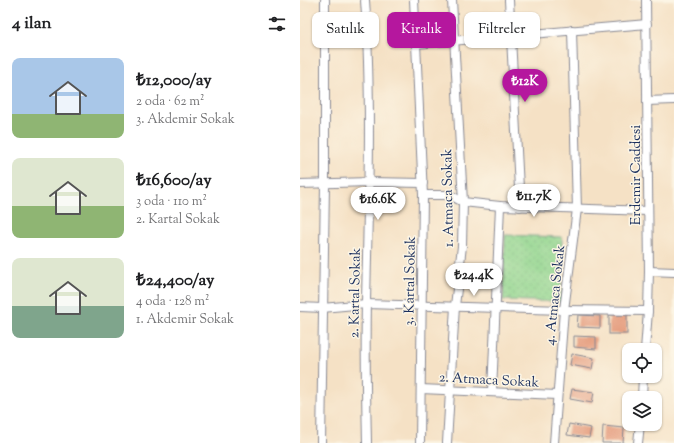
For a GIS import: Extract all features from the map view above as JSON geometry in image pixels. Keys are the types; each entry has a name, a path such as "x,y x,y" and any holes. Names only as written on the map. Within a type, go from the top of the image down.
{"street":[{"path":"321,443 325,184 325,0"},
{"name":"2. Kartal Sokak","path":"365,0 370,182 366,304 367,443"},
{"name":"3. Kartal Sokak","path":"414,0 415,12"},
{"name":"1. Atmaca Sokak","path":"452,0 453,12"},
{"path":"509,0 510,12"},
{"name":"Erdemir Caddesi","path":"646,343 648,311 646,24 648,0"},
{"path":"540,33 646,24"},
{"name":"4. Atmaca Sokak","path":"554,443 564,310 577,209 572,30"},
{"name":"3. Kartal Sokak","path":"416,48 423,182 420,443"},
{"name":"1. Atmaca Sokak","path":"447,443 455,306 462,246 463,202 454,48"},
{"path":"512,48 520,207"},
{"path":"647,101 674,100"},
{"path":"300,184 423,182"},
{"path":"423,195 450,196 463,202 500,206 648,211"},
{"path":"492,392 500,206"},
{"path":"648,271 674,272"},
{"path":"300,308 322,308 366,304 648,311"},
{"name":"2. Atmaca Sokak","path":"421,389 557,395"},
{"path":"638,443 639,431"}],"green space":[{"path":"505,235 562,237 561,302 503,300"}],"building":[{"path":"578,315 600,316 600,328 577,327"},
{"path":"609,315 627,315 627,334 609,334"},
{"path":"574,336 596,337 596,349 574,347"},
{"path":"572,354 594,358 592,369 570,365"},
{"path":"572,389 594,392 592,403 570,399"},
{"path":"569,424 591,428 589,438 567,435"},
{"path":"603,426 622,428 622,431 624,431 623,443 602,443"}]}
